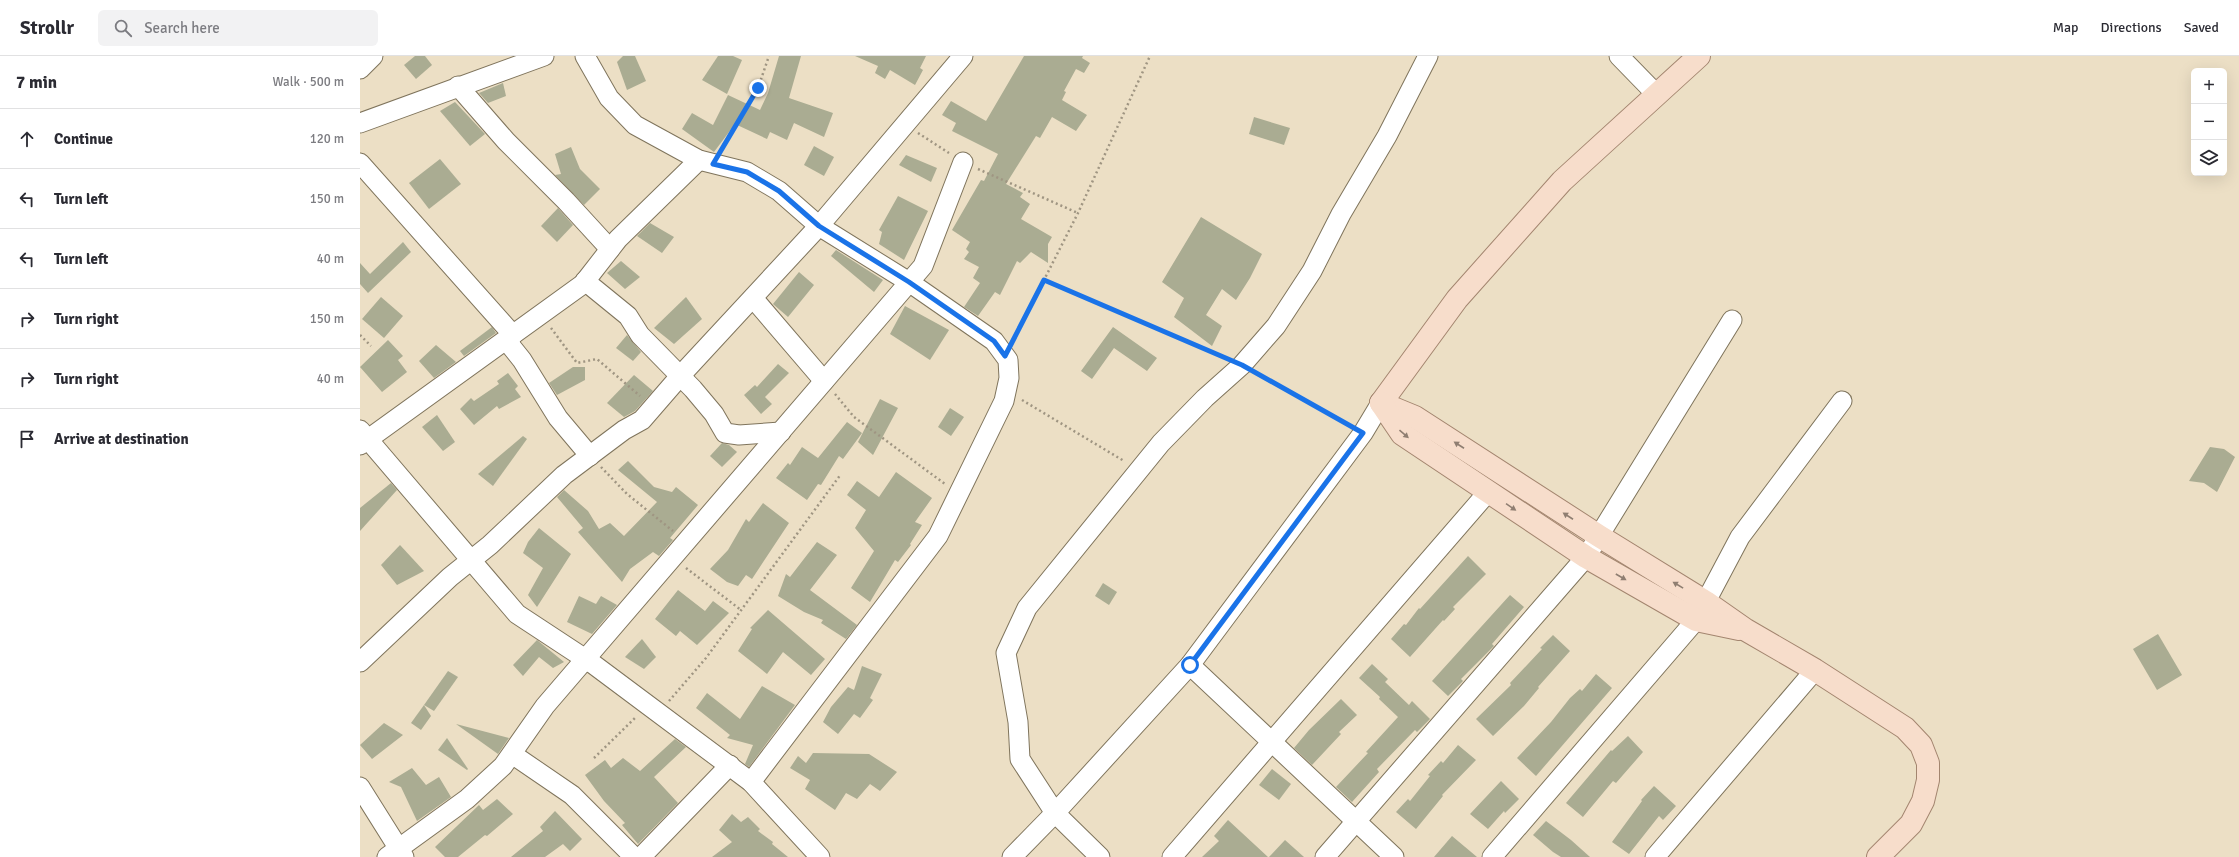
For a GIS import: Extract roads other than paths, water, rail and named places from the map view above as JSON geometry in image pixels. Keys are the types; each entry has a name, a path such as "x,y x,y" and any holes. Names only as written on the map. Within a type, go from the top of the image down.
{"main road":[{"path":"1381,403 1457,299 1552,192 1699,56"},
{"path":"1381,403 1402,434 1586,557 1701,611 1746,630 1815,670 1905,728 1921,745 1928,763 1928,780 1923,801 1911,824 1878,857"},
{"path":"1381,403 1416,417 1599,536 1701,611"}],"street":[{"path":"360,69 373,56"},
{"path":"360,123 458,86 544,56"},
{"path":"585,56 609,98 635,125 706,162 747,172 779,191 819,226 909,282 994,341 1008,360 1009,378 1004,401 938,536 752,782"},
{"path":"360,662 450,577 490,545 564,475 624,430 642,420 681,375 819,226 963,56"},
{"path":"1100,857 1055,813 1020,759 1018,722 1006,653 1027,608 1161,443 1205,398 1242,365 1276,326 1312,271 1341,214 1387,136 1428,56"},
{"path":"1619,56 1657,95"},
{"path":"458,86 506,141 566,201 610,249"},
{"path":"706,162 610,249 585,281 509,337 363,438 517,614 655,708 752,782 817,856"},
{"path":"360,787 397,855 466,799 503,766 545,706 923,266 964,162"},
{"path":"360,163 509,337 558,418 590,456"},
{"path":"585,281 628,316 640,335 681,375 714,414 725,433 739,435 781,432"},
{"path":"753,298 824,381"},
{"path":"1325,857 1586,557 1732,320"},
{"path":"1492,857 1701,611 1740,537 1842,401"},
{"path":"1012,857 1055,813 1190,665 1363,433 1381,403"},
{"path":"1172,857 1488,492"},
{"path":"1190,665 1270,742 1356,820 1394,857"},
{"path":"1655,857 1815,670"},
{"path":"512,754 572,795 634,857"},
{"path":"641,857 730,765"}]}
